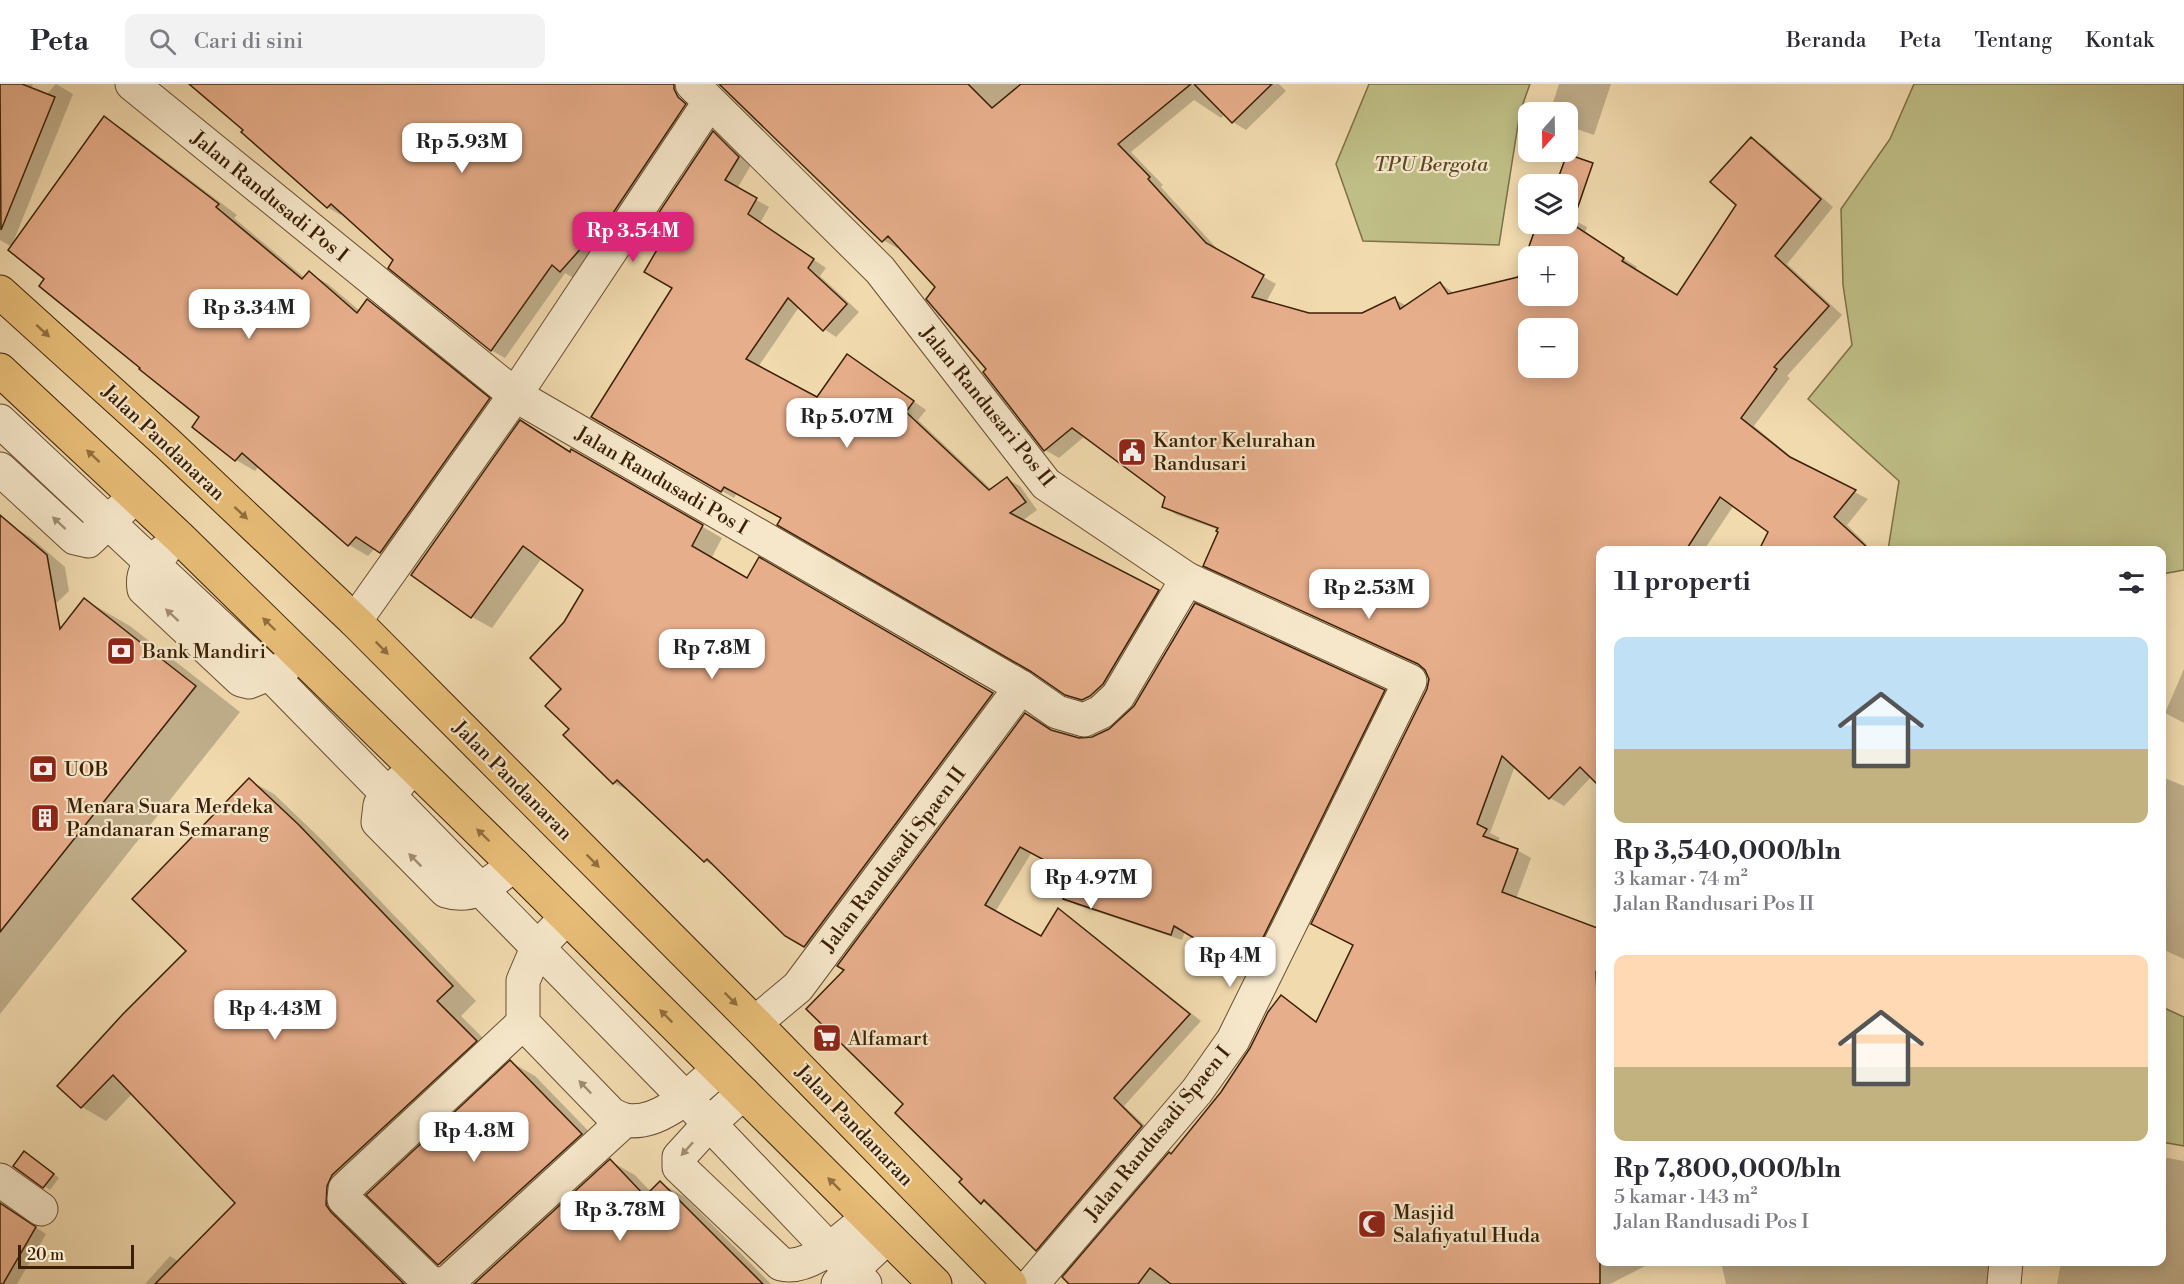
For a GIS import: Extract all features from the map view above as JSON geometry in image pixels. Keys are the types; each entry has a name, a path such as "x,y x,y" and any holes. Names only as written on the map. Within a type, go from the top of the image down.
{"main road":[{"name":"Jalan Pandanaran","path":"0,292 168,444 355,621 755,1023 1010,1284"},
{"path":"0,370 136,496 305,660 935,1284"}],"street":[{"name":"Jalan Randusadi Pos I","path":"132,84 515,395 1021,687 1057,712 1083,720 1101,712 1118,696 1187,579"},
{"path":"355,621 515,395 700,93"},
{"name":"Jalan Randusari Pos II","path":"700,93 880,270 1046,484 1187,579 1410,681"},
{"path":"39,405 5,435 108,522 269,674 686,1098 846,1272"},
{"path":"0,469 75,538 88,541 136,496"},
{"path":"151,563 179,537"},
{"path":"269,674 305,660"},
{"name":"Jalan Randusadi Spaen I","path":"1032,1284 1197,1090 1233,1040 1410,681"},
{"name":"Jalan Randusadi Spaen II","path":"755,1023 798,987 1021,687"},
{"path":"387,794 414,768"},
{"path":"480,891 514,865"},
{"path":"566,918 537,948 523,981 523,1023 611,1114 625,1120 652,1118 686,1098 719,1069"},
{"path":"439,1284 430,1283 344,1199 345,1189 523,1023"},
{"path":"743,1093 709,1124 679,1157 678,1167 781,1264 790,1267 846,1272"},
{"path":"446,1284 625,1120"},
{"path":"0,1180 41,1209"},
{"path":"846,1272 877,1227"},
{"path":"2004,1284 2006,1266"}],"green space":[{"name":"TPU Bergota","path":"1369,84 1530,84 1524,102 1518,102 1518,125 1499,245 1363,241 1336,164"},
{"path":"1914,84 2184,84 2184,570 2166,573 2166,546 1889,546 1899,481 1808,399 1852,345 1843,285 1841,209 1890,139"},
{"path":"2166,1009 2184,1017 2184,1146 2166,1143"}],"building":[{"path":"0,84 22,84 55,97 1,230"},
{"path":"189,84 674,84 678,97 686,104 609,219 560,272 552,265 491,351 388,268 393,260 331,204 327,208 241,132 243,130"},
{"path":"719,84 968,84 992,108 1021,84 1191,84 1118,144 1150,177 1148,179 1206,243 1264,275 1252,297 1309,313 1362,313 1395,297 1400,309 1440,282 1448,294 1518,277 1518,306 1578,306 1578,246 1529,246 1533,234 1578,234 1578,228 1624,258 1622,261 1677,295 1736,205 1710,182 1751,137 1821,199 1775,256 1829,306 1774,367 1777,369 1741,418 1790,457 1856,490 1834,517 1866,546 1761,546 1768,532 1720,497 1689,546 1596,546 1596,783 1580,767 1549,799 1502,756 1477,824 1487,829 1483,836 1518,849 1502,892 1596,927 1596,1266 1600,1266 1600,1284 1171,1284 1150,1268 1138,1284 1069,1284 1062,1277 1169,1152 1171,1154 1221,1092 1250,1048 1268,1012 1281,995 1316,1022 1353,945 1311,924 1427,689 1429,679 1425,670 1418,664 1203,566 1218,528 1162,507 1165,497 1072,428 1044,451 983,372 986,369 926,299 935,287 888,236 882,242"},
{"path":"1194,84 1272,84 1232,123"},
{"path":"104,116 219,204 216,207 302,279 309,271 357,313 367,299 490,398 380,553 356,537 348,546 242,453 235,461 192,427 199,417 39,286 44,279 8,250"},
{"path":"713,131 739,157 725,180 757,198 748,214 814,259 808,268 847,304 823,331 788,298 746,359 817,397 847,354 914,401 906,412 989,490 1007,477 1026,502 1010,513 1159,590 1103,684 1090,696 1082,700 1065,695 1030,671 777,525 781,518 724,487 721,492 591,417 672,288 644,272 658,248 642,238"},
{"path":"1578,158 1593,163 1578,207 1578,174 1560,174 1564,162 1578,162"},
{"path":"520,420 570,452 571,449 703,525 692,546 747,578 759,557 993,693 804,947 785,936 707,859 704,862 617,780 613,784 563,735 569,729 545,706 561,689 530,658 564,622 583,590 523,546 471,618 411,575"},
{"name":"Menara Suara Merdeka Pandanaran Semarang","path":"0,515 47,555 60,629 84,598 196,686 0,932"},
{"path":"1195,603 1385,690 1247,970 1174,926 1171,935 1063,899 1076,877 1020,847 985,905 1041,936 1058,908 1190,1014 1114,1098 1142,1126 1036,1251 984,1200 981,1204 959,1182 962,1179 895,1113 903,1104 806,1009 844,970 837,966 1025,713 1051,730 1079,738 1092,737 1109,729 1134,706"},
{"path":"249,778 299,825 453,986 437,1001 477,1041 332,1175 327,1186 326,1205 331,1212 404,1284 155,1284 235,1203 113,1075 81,1108 57,1086 123,1014 186,951 132,899"},
{"path":"510,1060 582,1134 438,1265 366,1195"},
{"path":"24,1151 54,1174 43,1188 13,1166"},
{"path":"610,1159 645,1196 660,1181 763,1284 474,1284"},
{"path":"0,1203 36,1227 3,1284 0,1284"}],"place":[{"name":"Kantor Kelurahan Randusari","path":"1132,452"},
{"name":"Bank Mandiri","path":"121,651"},
{"name":"UOB","path":"43,769"},
{"name":"Menara Suara Merdeka Pandanaran Semarang","path":"45,818"},
{"name":"Alfamart","path":"827,1038"},
{"name":"Masjid Salafiyatul Huda","path":"1372,1224"}]}
